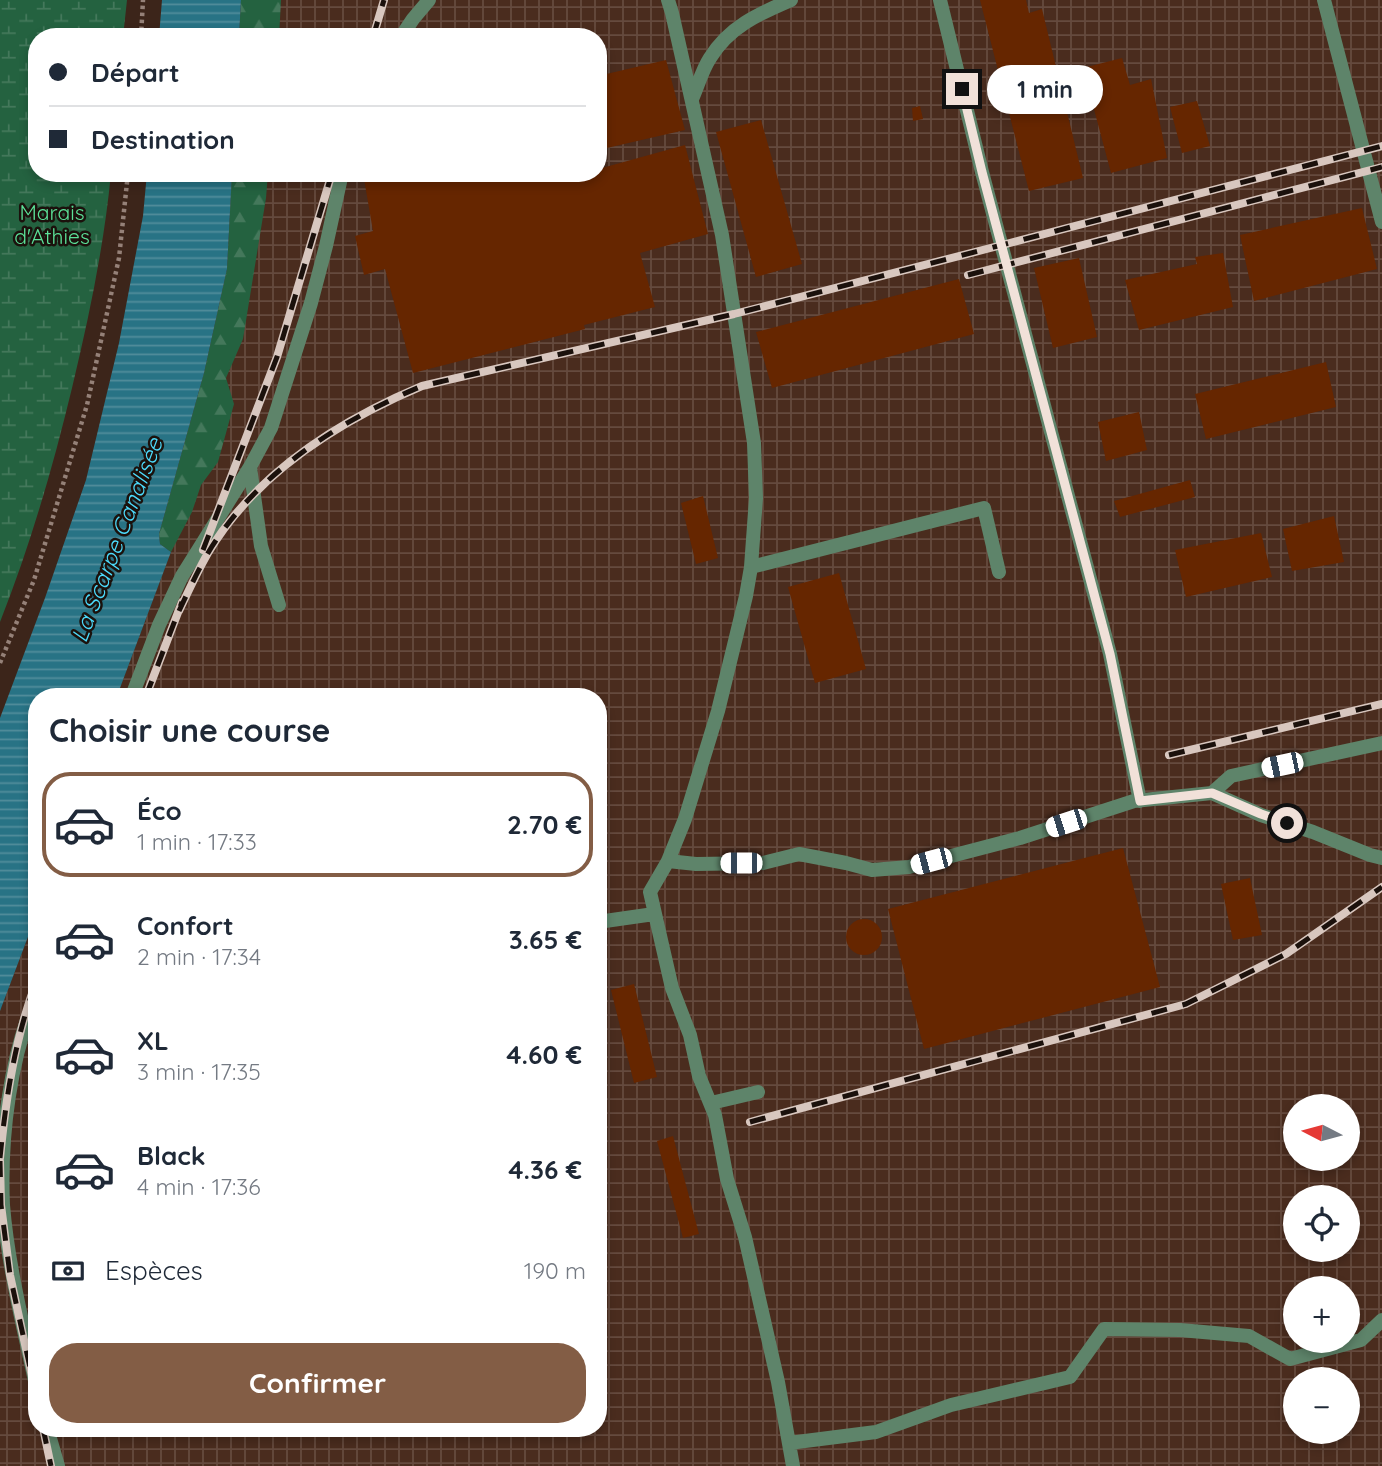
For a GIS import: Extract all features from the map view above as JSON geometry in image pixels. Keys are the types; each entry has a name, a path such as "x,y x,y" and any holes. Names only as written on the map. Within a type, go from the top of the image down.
{"lane":[{"path":"406,28 429,0"},
{"path":"668,0 722,235 754,443 756,498 746,596 718,711 685,819 668,861 650,892 672,988 690,1035 699,1076 715,1115 727,1179 748,1250 778,1382 793,1466"},
{"path":"692,99 710,58 731,32 758,15 791,0"},
{"path":"940,0 982,172 1110,654 1140,801"},
{"path":"1324,0 1382,222"},
{"path":"135,688 159,625 182,576 250,467 271,428 307,316 340,182"},
{"path":"250,467 261,546 279,605"},
{"path":"751,567 984,508 999,572"},
{"path":"1212,793 1231,776 1382,743"},
{"path":"668,861 763,863 799,854 872,870 909,867 1020,838 1134,801 1212,793 1261,814 1382,858"},
{"path":"607,921 654,914"},
{"path":"28,1019 11,1080 1,1169 3,1206 28,1347"},
{"path":"710,1103 758,1092"},
{"path":"789,1443 876,1432 951,1405 1070,1377 1104,1329 1180,1330 1249,1336 1290,1359 1361,1340 1382,1320"},
{"path":"50,1437 58,1466"}],"path":[{"path":"141,28 143,0"},
{"path":"0,663 34,580 87,405 119,258 127,182"}],"shaded area":[{"path":"241,0 1382,0 1382,1466 0,1466 0,1011 28,937 28,1437 607,1437 607,688 120,688 171,552 159,534 204,373 227,269 232,182 607,182 607,28 239,28"}],"green space":[{"name":"Marais d'Athies","path":"0,0 127,0 124,28 28,28 28,182 110,182 95,281 65,418 31,535 0,622"},
{"path":"241,0 281,0 279,28 239,28"},
{"path":"232,182 267,182 243,339 226,378 234,404 218,462 201,485 192,512 171,552 160,544 159,534 204,373 227,269"}],"water":[{"path":"162,0 241,0 239,28 160,28"},
{"name":"La Scarpe Canalisée","path":"146,182 232,182 227,269 204,373 159,534 160,544 171,552 120,688 28,688 28,937 0,1011 0,718 86,480 119,343 143,216"}],"building":[{"path":"980,0 1026,0 1029,13 1042,9 1083,178 1029,191"},
{"path":"1122,58 1130,85 1151,79 1167,158 1111,173 1083,68"},
{"path":"666,60 685,130 607,148 607,74"},
{"path":"1197,101 1210,146 1182,153 1170,107"},
{"path":"920,106 923,119 913,121 912,108"},
{"path":"761,120 802,264 756,277 716,132"},
{"path":"685,145 708,234 640,253 655,307 584,325 585,329 413,373 385,269 364,275 355,236 373,231 365,182 607,182 607,167"},
{"path":"1362,208 1377,269 1254,301 1240,235"},
{"path":"1223,253 1233,307 1139,330 1125,280 1197,264 1195,257"},
{"path":"1079,258 1097,337 1053,348 1034,268"},
{"path":"959,279 974,334 772,388 756,332"},
{"path":"1326,362 1336,407 1206,439 1195,394"},
{"path":"1139,412 1147,450 1106,461 1098,422"},
{"path":"1190,480 1195,497 1120,517 1114,501"},
{"path":"703,496 718,558 696,564 681,503"},
{"path":"1334,516 1344,562 1292,571 1283,529"},
{"path":"1261,533 1272,577 1186,597 1175,550"},
{"path":"839,573 866,669 815,683 788,587"},
{"path":"1123,848 1160,987 924,1049 888,909"},
{"path":"1250,878 1262,935 1233,940 1221,884"},
{"path":"864,919 877,924 882,937 877,950 864,955 851,950 846,937 851,924"},
{"path":"634,984 657,1077 634,1083 611,990"},
{"path":"673,1136 699,1234 683,1238 657,1141"}],"railway":[{"path":"376,28 384,0"},
{"path":"179,611 204,560 227,525 274,475 330,433 422,386 734,314 1382,146"},
{"path":"968,275 1382,167"},
{"path":"203,550 277,357 329,182"},
{"path":"149,688 182,602"},
{"path":"1169,755 1382,704"},
{"path":"750,1122 1186,1004 1286,954 1382,887"},
{"path":"0,1158 12,1068 28,1006"},
{"path":"0,1161 1,1205 10,1275 28,1358"},
{"path":"45,1437 51,1466"}],"route":[{"path":"962,89 1110,654 1140,801 1212,793 1287,823"}]}
